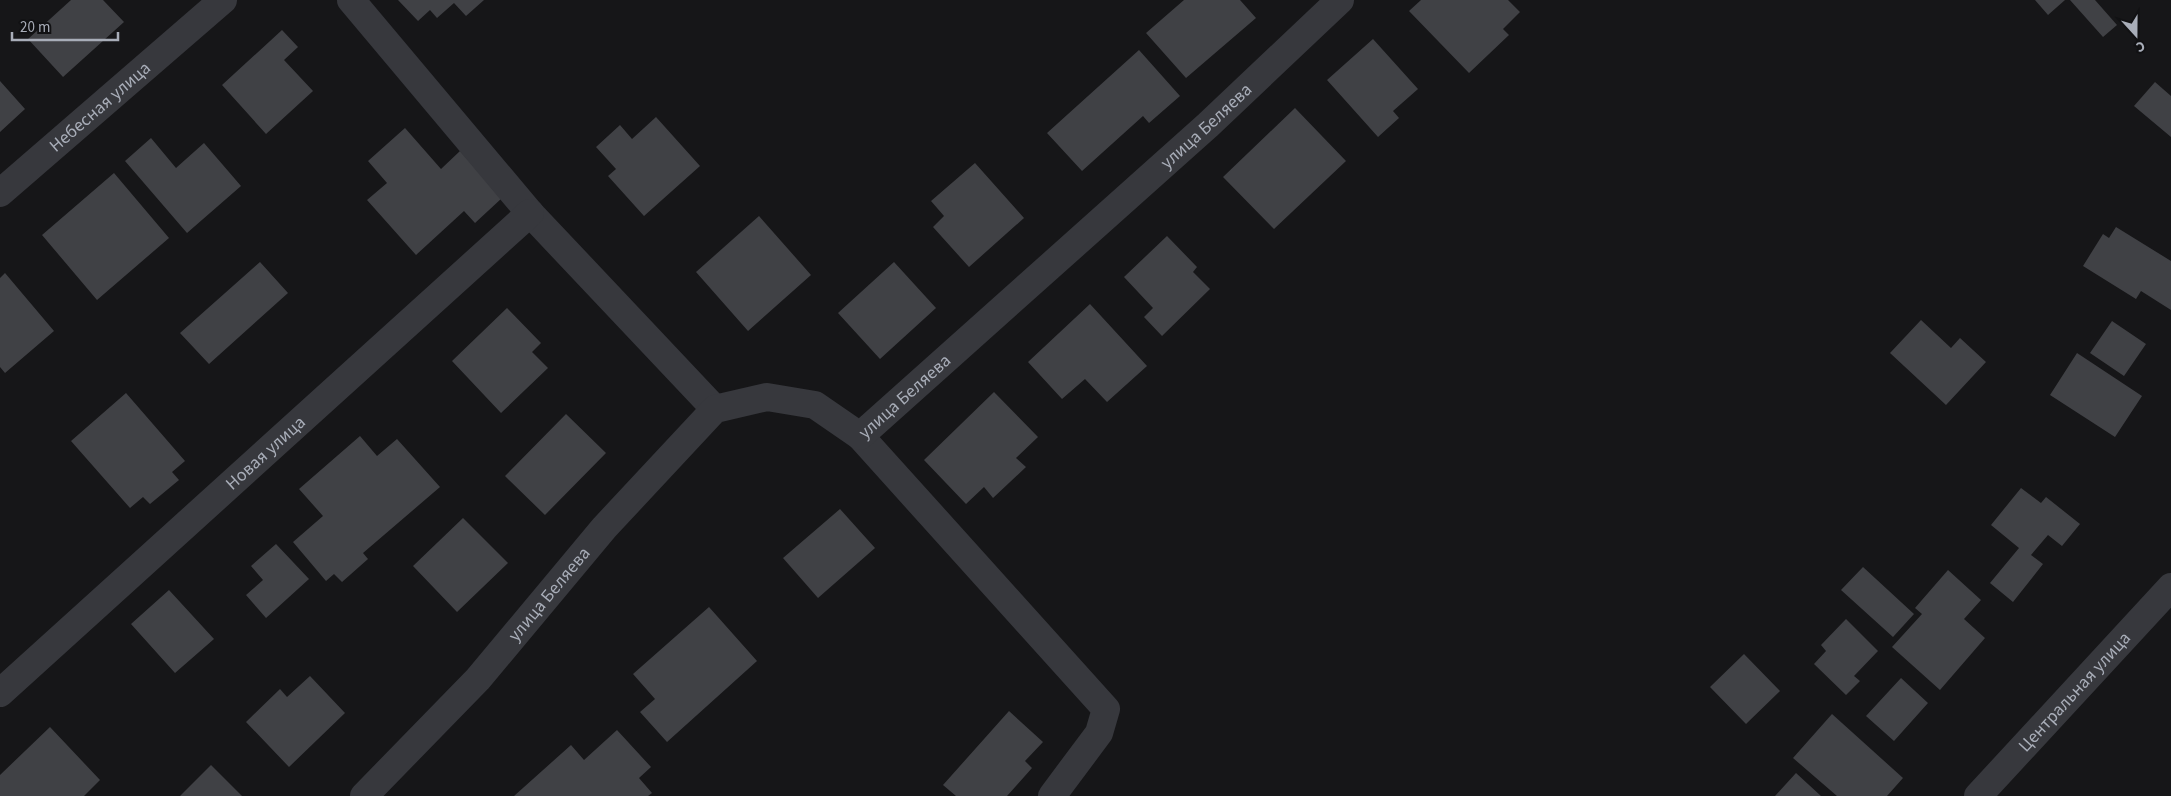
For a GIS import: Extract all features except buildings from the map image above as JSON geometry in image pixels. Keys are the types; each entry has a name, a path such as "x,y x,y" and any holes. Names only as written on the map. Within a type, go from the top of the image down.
{"street":[{"name":"Небесная улица","path":"0,193 223,0"},
{"path":"351,0 530,213 715,409"},
{"name":"улица Беляева","path":"364,796 478,679 604,528 715,409 766,397 815,405 860,436 1208,125 1340,0"},
{"name":"Новая улица","path":"0,693 530,213"},
{"path":"860,436 1106,709 1099,733 1052,796"},
{"name":"Центральная улица","path":"1978,796 2171,587"}]}
